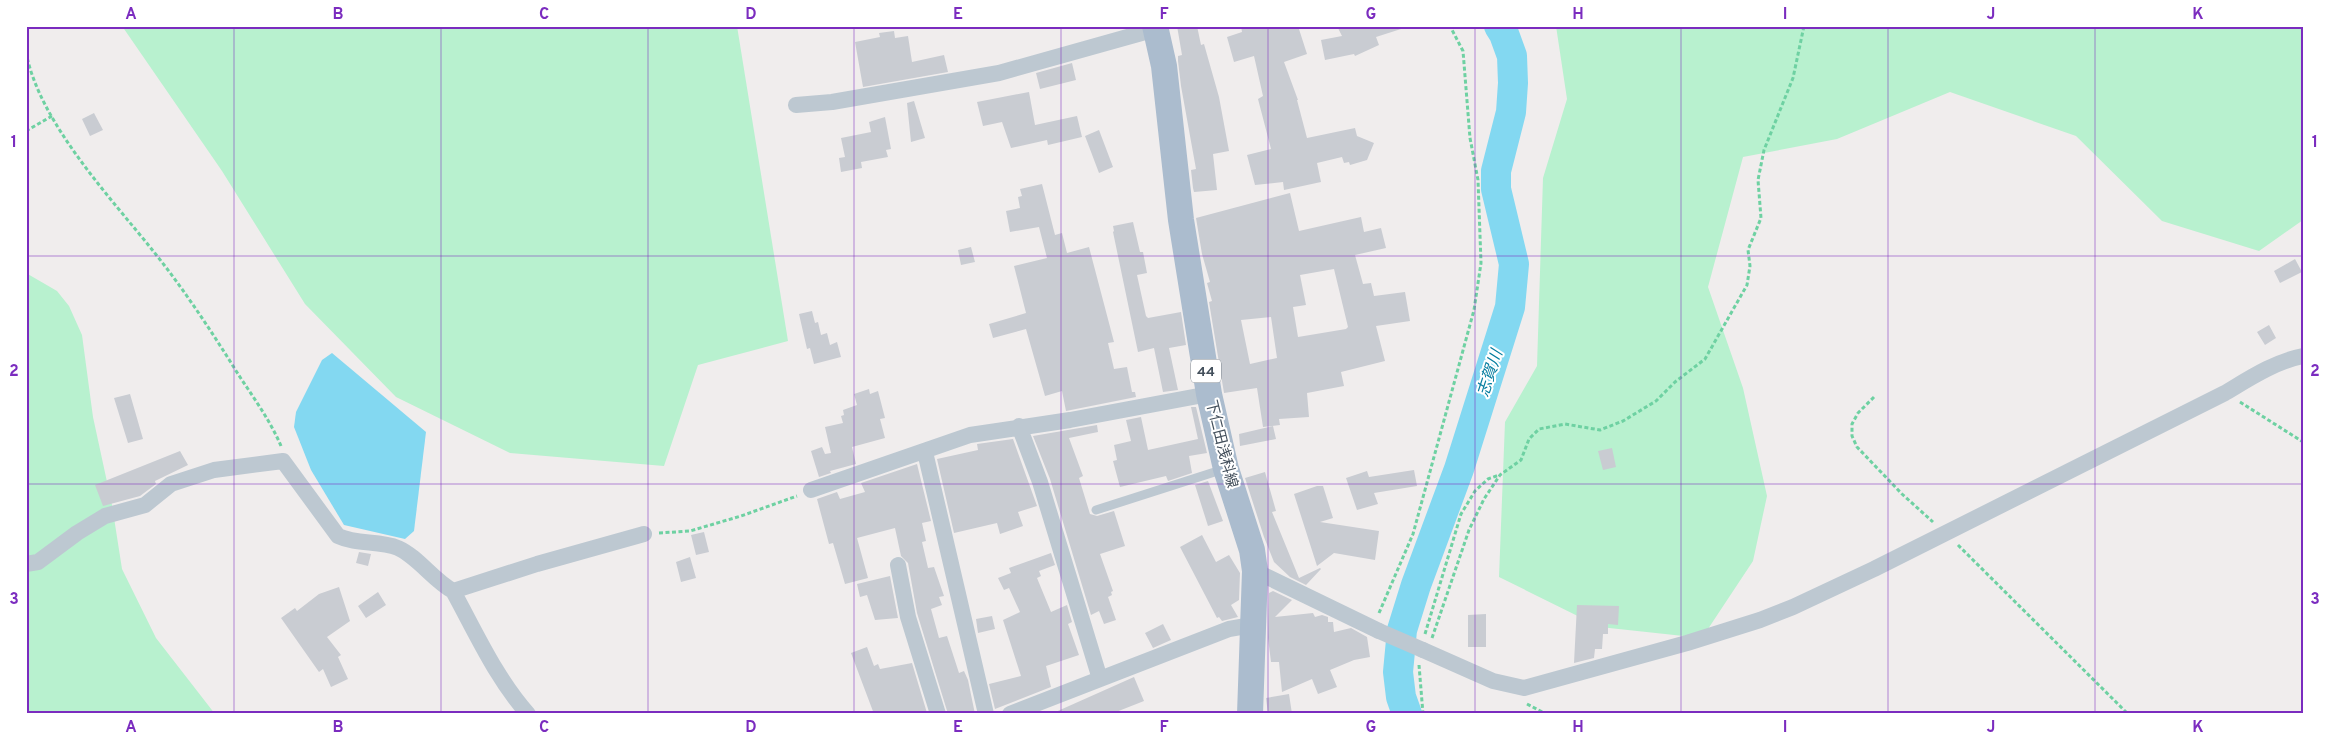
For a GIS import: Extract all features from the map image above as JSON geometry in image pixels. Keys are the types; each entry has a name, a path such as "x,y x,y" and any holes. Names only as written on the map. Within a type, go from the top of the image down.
{"main road":[{"name":"下仁田浅科線","path":"1155,27 1164,66 1179,212 1209,394 1226,468 1252,550 1255,571 1250,714"}],"street":[{"path":"796,105 832,102 999,73 1155,27"},
{"path":"1255,571 1376,630 1493,681 1524,688 1541,685 1760,620 1794,607 1874,569 2225,393 2287,359 2303,356"},
{"path":"811,490 970,435 1019,426 1070,420 1209,394"},
{"path":"1019,426 1040,482 1100,679"},
{"path":"925,452 986,714"},
{"path":"26,564 38,562 77,533 105,516 145,504 171,484 214,470 283,461 338,536 399,548 410,555 440,584 452,591 499,676 511,695 528,714"},
{"path":"452,591 537,564 644,534"},
{"path":"898,565 908,617 938,714"},
{"path":"1010,714 1230,629 1252,625"}],"lane":[{"path":"1096,510 1226,468"}],"path":[{"path":"1376,630 1413,534 1474,310 1481,263 1478,180 1470,138 1462,51 1450,26"},
{"path":"1423,714 1423,651 1462,514 1475,491 1488,480 1500,475 1521,460 1529,439 1539,429 1565,424 1600,430 1638,414 1656,401 1675,382 1705,359 1747,284 1750,266 1748,250 1761,218 1758,180 1764,150 1793,78 1804,26"},
{"path":"26,52 35,82 52,116 97,183 182,287 269,422 281,445 283,461"},
{"path":"26,131 52,116"},
{"path":"2225,393 2303,442"},
{"path":"1874,397 1858,413 1852,424 1852,436 1857,447 1902,494 1945,532 2128,714"},
{"path":"1423,651 1469,530 1484,499 1500,475"},
{"path":"644,534 690,531 741,516 811,490"}],"green space":[{"path":"122,26 737,26 788,341 698,365 664,466 510,453 396,397 305,304 222,171"},
{"path":"1556,26 2303,26 2303,220 2259,251 2162,221 2076,136 1950,92 1837,139 1743,157 1708,287 1743,388 1767,496 1753,561 1702,638 1600,627 1499,577 1505,422 1537,366 1543,178 1567,99"},
{"path":"26,273 57,291 69,306 82,335 93,417 112,505 122,569 156,638 215,714 26,714"}],"water":[{"path":"332,353 426,432 414,531 405,539 344,525 311,470 294,427 296,412 322,360"}],"building":[{"path":"1177,26 1197,26 1201,45 1204,44 1219,97 1229,151 1213,154 1217,190 1194,192 1193,188 1191,170 1196,169 1181,86 1178,56 1182,55"},
{"path":"1241,26 1298,26 1307,54 1284,62 1298,100 1307,138 1355,128 1357,136 1374,143 1367,160 1350,165 1349,162 1344,163 1342,157 1317,163 1321,182 1284,190 1283,182 1255,185 1247,155 1271,149 1258,99 1263,96 1254,56 1234,62 1227,37 1242,32"},
{"path":"1337,26 1401,26 1401,29 1376,37 1379,45 1355,56 1354,54 1325,60 1321,40 1342,36"},
{"path":"894,31 895,38 908,36 912,62 944,55 948,72 863,87 855,42 880,37 879,33"},
{"path":"1072,63 1076,80 1040,89 1036,73"},
{"path":"1029,92 1035,125 1077,116 1082,137 1048,145 1047,140 1011,148 1002,122 983,126 977,102"},
{"path":"914,101 925,138 911,142 907,103"},
{"path":"94,113 103,130 90,136 82,119"},
{"path":"885,117 891,149 886,150 888,157 861,162 862,168 841,172 839,158 845,157 841,138 871,132 869,122"},
{"path":"1099,130 1113,167 1099,173 1085,136"},
{"path":"1042,184 1055,235 1062,233 1067,253 1089,247 1114,342 1108,343 1114,369 1127,367 1132,392 1135,392 1136,397 1066,411 1062,391 1045,396 1026,329 993,338 989,324 1026,313 1014,266 1047,258 1039,227 1010,232 1006,211 1020,208 1018,197 1022,196 1020,189"},
{"path":"1290,193 1299,231 1361,217 1364,232 1381,228 1386,248 1355,255 1363,284 1371,283 1374,296 1405,292 1410,321 1376,326 1385,361 1341,372 1344,386 1307,393 1309,417 1279,419 1280,425 1263,427 1257,388 1224,393 1209,302 1212,301 1207,283 1210,282 1202,254 1196,218","holes":["1334,269 1348,327 1346,329 1298,337 1293,307 1306,305 1300,275","1271,317 1277,358 1250,364 1241,320"]},
{"path":"1133,222 1140,252 1143,252 1147,273 1137,275 1146,316 1148,318 1181,312 1186,345 1169,348 1178,390 1163,392 1154,348 1138,352 1113,232 1113,226"},
{"path":"971,247 975,262 961,265 958,250"},
{"path":"2295,259 2302,272 2280,283 2274,271"},
{"path":"812,311 815,323 818,322 821,335 827,333 830,345 837,342 841,357 814,364 810,348 807,349 799,314"},
{"path":"2269,325 2276,338 2265,345 2257,332"},
{"path":"869,389 870,394 878,391 885,418 880,419 885,438 852,447 856,464 830,471 831,473 819,477 811,451 822,447 825,454 831,453 825,427 843,423 841,416 844,415 843,410 857,405 854,394"},
{"path":"130,394 143,439 128,443 114,398"},
{"path":"1191,407 1196,407 1207,453 1189,456 1192,473 1168,481 1166,476 1120,487 1113,461 1117,460 1114,445 1131,441 1126,420 1141,417 1148,450 1198,439"},
{"path":"1097,425 1098,432 1069,438 1083,476 1079,478 1090,514 1097,516 1114,511 1125,546 1100,554 1113,591 1111,592 1112,595 1108,597 1116,620 1104,624 1099,611 1091,615 1050,479 1033,436"},
{"path":"1273,426 1276,439 1240,446 1239,434"},
{"path":"1013,439 1037,506 1018,512 1023,526 1000,534 997,523 954,533 937,459 978,450 977,444"},
{"path":"1612,448 1616,467 1603,470 1598,451"},
{"path":"180,451 188,465 155,481 156,484 140,496 103,506 95,485"},
{"path":"917,464 931,521 922,523 926,541 922,542 928,568 934,567 944,596 939,597 942,605 931,609 939,638 947,636 959,673 964,671 968,680 975,714 948,714 917,613 908,563 901,556 895,528 857,538 868,578 845,584 833,543 829,544 817,499 837,492 840,499 865,492 861,483"},
{"path":"1414,470 1417,486 1374,493 1378,504 1357,510 1346,478 1367,471 1369,477"},
{"path":"1265,472 1276,511 1272,512 1299,578 1321,569 1306,585 1290,577 1274,562 1264,537 1245,478"},
{"path":"1208,481 1223,521 1208,526 1195,485"},
{"path":"1317,486 1323,486 1333,518 1320,522 1379,531 1375,560 1334,553 1317,566 1294,494"},
{"path":"704,532 709,552 696,555 691,535"},
{"path":"1202,535 1216,562 1229,555 1240,573 1239,600 1231,605 1238,617 1222,621 1219,617 1217,618 1180,547"},
{"path":"359,552 371,554 368,566 356,563"},
{"path":"1051,553 1055,565 1039,571 1041,576 1037,578 1051,612 1067,605 1072,622 1068,624 1079,655 1046,666 1051,687 995,709 989,684 1021,676 1003,620 1020,612 1009,588 1004,590 998,578 1011,573 1009,568"},
{"path":"690,557 696,578 681,582 676,562"},
{"path":"890,576 898,618 875,620 867,595 860,597 857,584"},
{"path":"339,587 350,621 327,637 341,655 338,657 348,679 331,687 323,669 319,672 281,618 295,608 297,611 319,594"},
{"path":"1273,591 1292,600 1275,617 1313,613 1315,617 1322,615 1328,617 1328,622 1333,622 1334,632 1351,628 1367,637 1370,657 1354,660 1330,670 1337,687 1318,694 1312,679 1282,692 1279,662 1271,662 1268,638 1269,593"},
{"path":"378,592 386,605 366,618 358,606"},
{"path":"1577,605 1619,606 1618,625 1608,624 1608,634 1603,634 1602,649 1595,649 1594,658 1574,663"},
{"path":"1486,614 1486,647 1468,647 1468,615"},
{"path":"992,616 995,629 978,633 976,619"},
{"path":"1163,624 1171,640 1153,648 1145,633"},
{"path":"867,647 874,666 878,664 880,669 912,663 927,713 874,714 851,653"},
{"path":"1134,677 1144,701 1111,714 1051,714"},
{"path":"1289,694 1292,714 1268,714 1266,698"}],"waterway":[{"name":"志賀川","path":"1407,714 1401,697 1398,672 1402,630 1416,585 1459,469 1510,307 1514,264 1496,189 1496,171 1511,112 1512,56 1499,26"}]}
